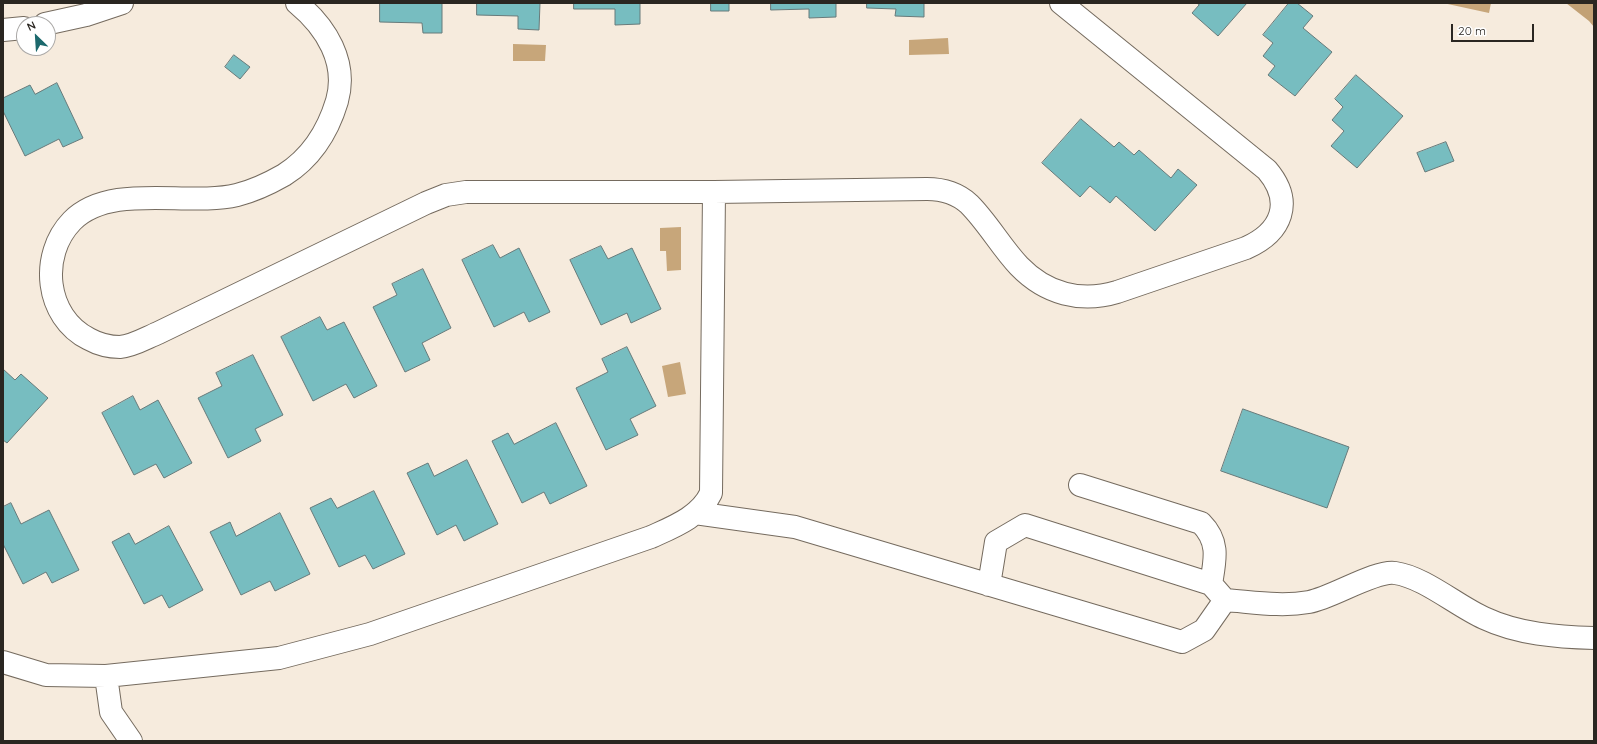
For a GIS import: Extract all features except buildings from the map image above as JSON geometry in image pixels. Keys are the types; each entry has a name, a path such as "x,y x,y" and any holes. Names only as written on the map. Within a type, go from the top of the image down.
{"street":[{"path":"56,22 86,15 122,3"},
{"path":"297,3 310,14 325,33 339,65 338,97 333,116 322,136 309,155 297,166 273,181 237,195 215,198 112,200 94,206 74,220 66,228 56,246 51,265 50,281 52,294 57,307 64,319 77,332 96,343 107,346 118,347 132,344 426,203 453,193 714,192 927,189 947,191 969,204 1022,269 1048,287 1061,293 1077,297 1097,296 1117,292 1246,248 1258,242 1268,234 1279,220 1282,204 1278,187 1267,170 1061,3"},
{"path":"3,30 16,29"},
{"path":"3,662 46,675 106,676 279,658 370,634 628,546 669,528 696,513 706,503 712,489 714,192"},
{"path":"696,513 795,527 1182,642 1204,630 1218,592 1216,553 1209,531 1201,523 1080,484"},
{"path":"990,585 996,542 1025,525 1218,592 1285,604 1311,601 1379,575 1394,572 1411,577 1484,618 1506,626 1559,637 1594,638"},
{"path":"106,676 111,712 131,741"}],"shaded area":[{"path":"1443,3 1491,3 1489,13"},
{"path":"1566,3 1594,3 1594,27 1589,21"},
{"path":"948,38 949,54 909,55 909,40"},
{"path":"513,44 546,45 545,61 513,61"},
{"path":"681,227 681,270 667,271 666,251 660,251 660,228"},
{"path":"680,362 686,394 668,397 662,366"}]}
